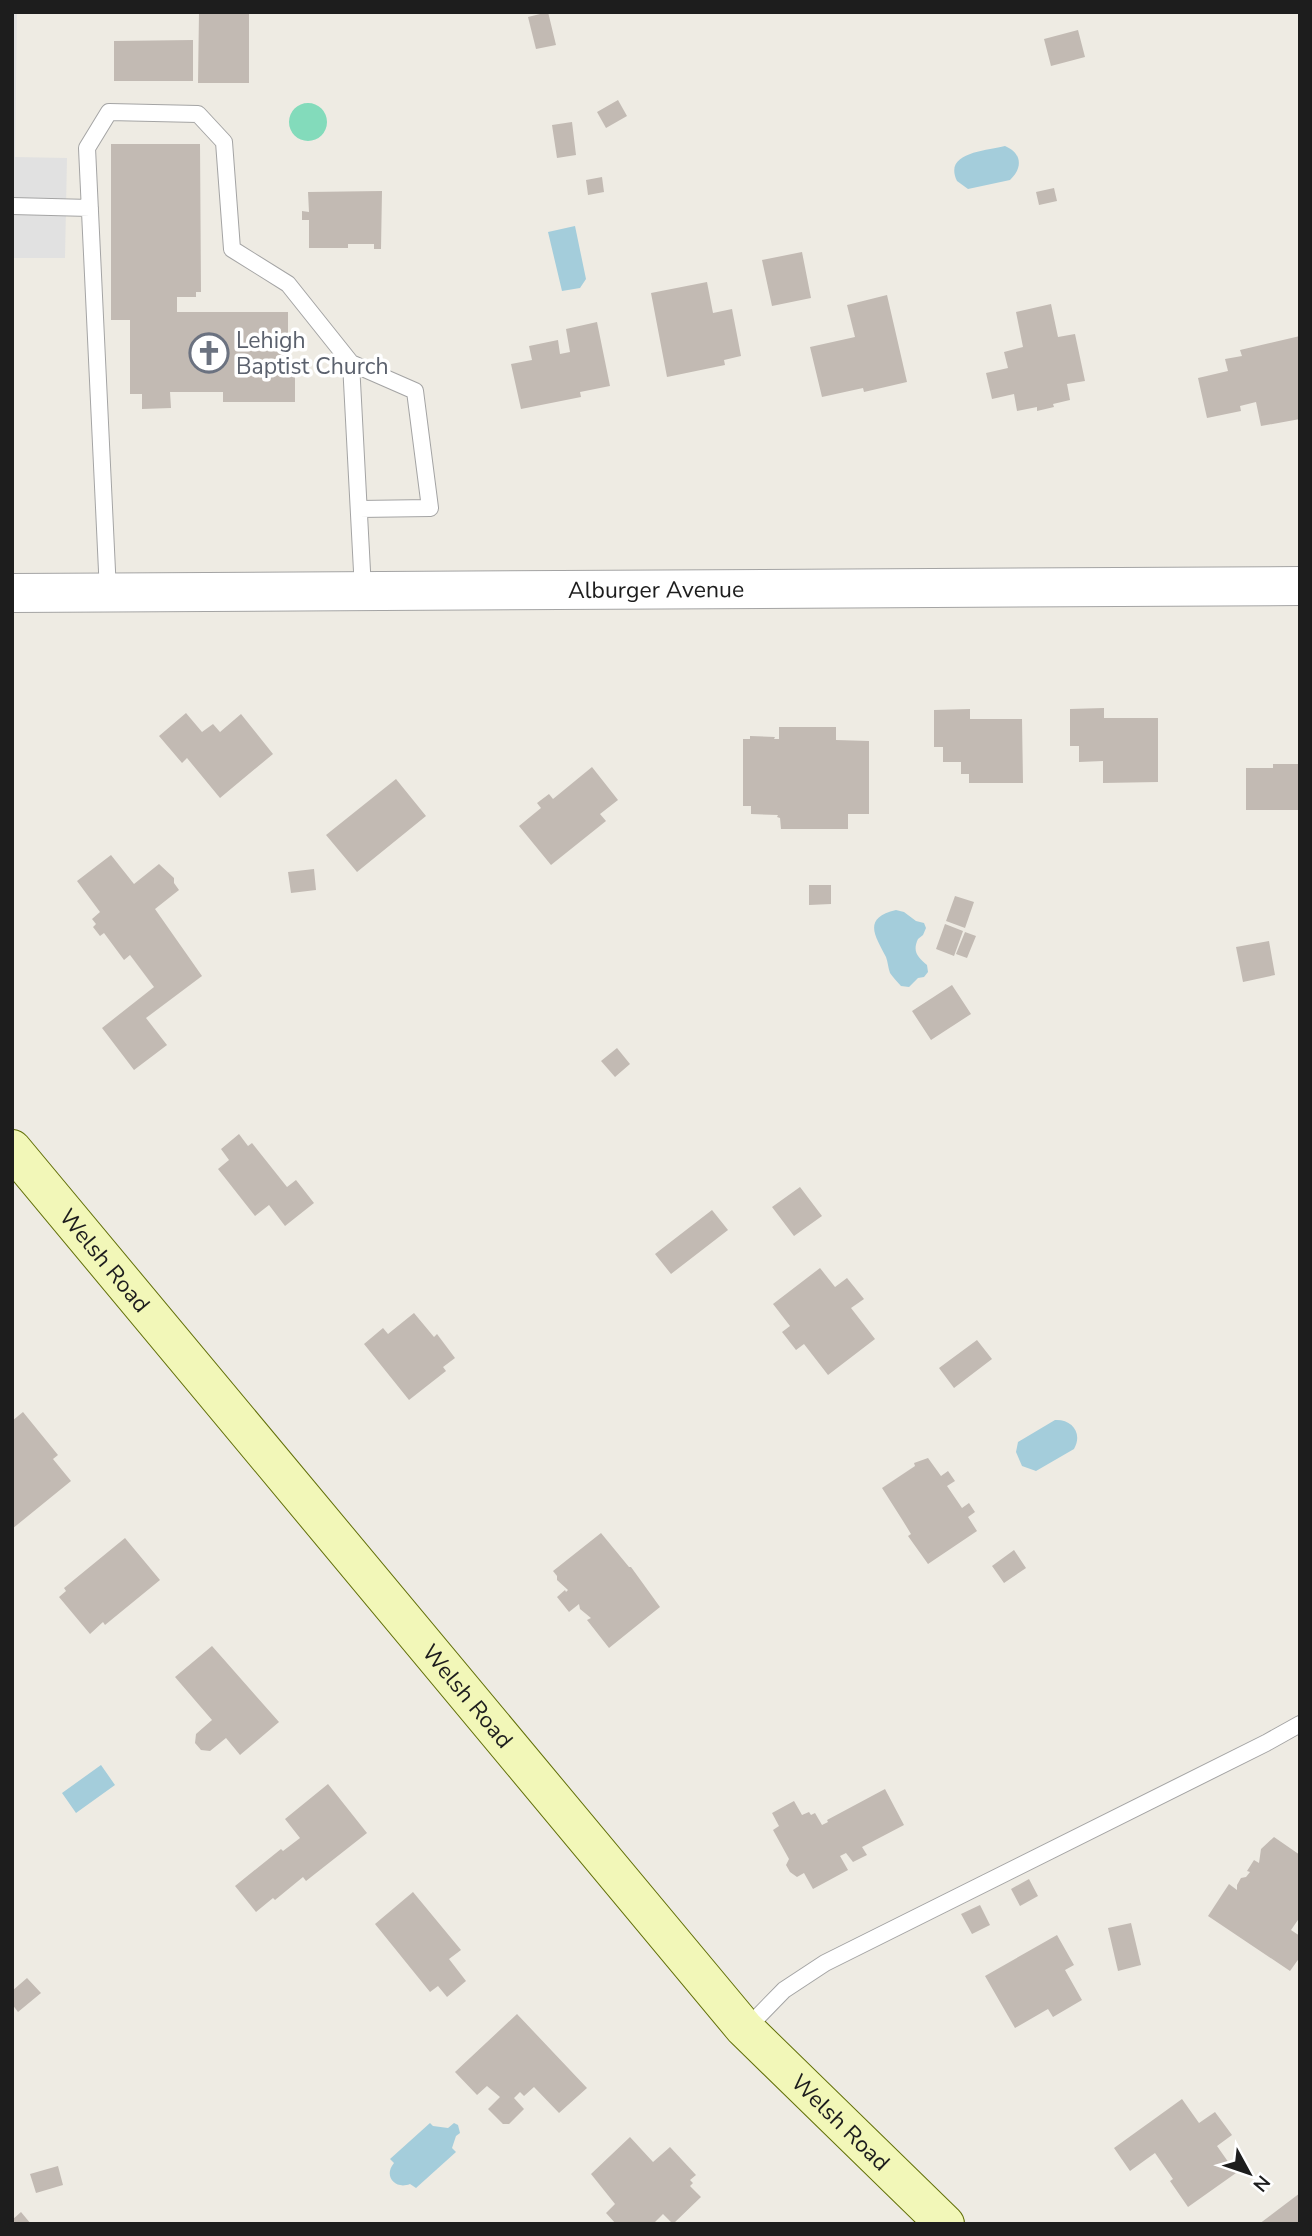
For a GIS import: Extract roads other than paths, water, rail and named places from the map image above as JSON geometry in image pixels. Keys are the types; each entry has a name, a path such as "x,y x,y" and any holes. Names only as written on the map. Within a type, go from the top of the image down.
{"main road":[{"name":"Welsh Road","path":"12,1149 746,2029 945,2224"}],"street":[{"name":"Alburger Avenue","path":"12,593 1300,586"}],"lane":[{"path":"107,592 87,148 109,112 198,114 224,142 232,249 288,285 351,363 415,391 430,508 359,509"},
{"path":"12,206 90,208"},
{"path":"351,363 363,590"},
{"path":"746,2029 784,1990 825,1964 1300,1724"}],"water":[{"path":"1005,146 1015,153 1019,161 1017,171 1010,180 968,189 957,181 954,171 961,158"},
{"path":"575,226 586,279 580,288 562,291 548,232"},
{"path":"896,910 924,923 926,928 918,939 916,951 927,965 928,972 909,987 901,986 890,973 886,957 875,935 875,923 879,918"},
{"path":"1055,1420 1066,1422 1074,1428 1077,1438 1074,1449 1036,1471 1022,1466 1016,1452 1018,1442"},
{"path":"101,1765 115,1785 76,1813 62,1793"},
{"path":"430,2123 448,2128 454,2123 458,2125 460,2133 456,2136 452,2148 456,2152 416,2188 410,2184 395,2183 390,2177 394,2163 390,2159"}],"place":[{"name":"Lehigh Baptist Church","path":"209,353"}]}
